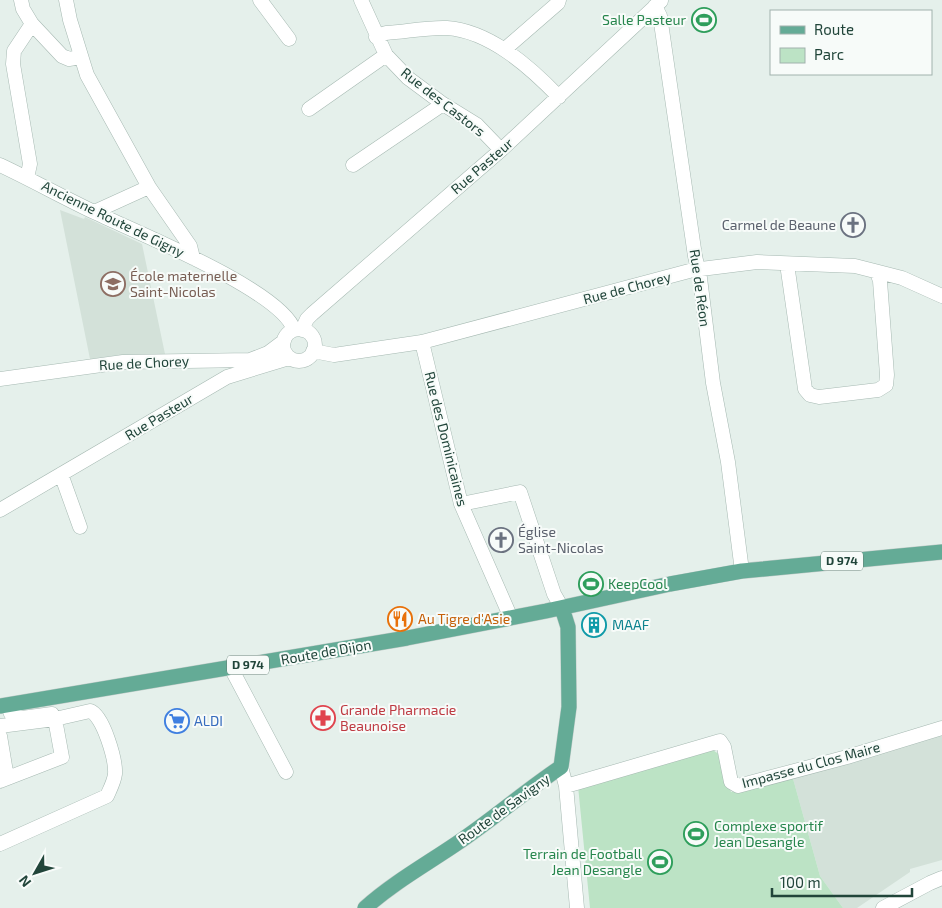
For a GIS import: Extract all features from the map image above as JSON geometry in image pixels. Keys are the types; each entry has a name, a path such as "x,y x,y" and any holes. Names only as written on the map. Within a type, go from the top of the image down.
{"main road":[{"name":"D 974","path":"562,608 670,584 742,571 942,552"},
{"name":"Route de Dijon","path":"4,706 399,640 562,608"},
{"name":"Route de Savigny","path":"365,908 561,768 569,683 568,627 562,608"}],"street":[{"path":"21,0 23,9 32,24 62,56 69,59 81,57"},
{"path":"66,0 70,20 87,75 149,188 190,246 193,258"},
{"path":"260,0 289,39"},
{"name":"Rue des Castors","path":"361,0 376,37 386,55 408,78 443,104 477,125 501,150"},
{"path":"505,49 558,3 559,0"},
{"name":"Rue Pasteur","path":"298,330 312,314 501,150 658,3"},
{"name":"Rue de Réon","path":"658,3 713,383 728,462 742,571"},
{"path":"27,178 30,164 13,64 14,51 32,24"},
{"path":"376,37 386,33 447,28 474,34 505,49 559,97"},
{"path":"308,109 386,55"},
{"path":"353,165 443,104"},
{"name":"Ancienne Route de Gigny","path":"0,165 94,212 193,258 249,288 279,309 298,330"},
{"path":"94,212 149,188"},
{"name":"Rue de Chorey","path":"313,351 334,355 422,342 698,269 757,262 856,266 902,278 942,296"},
{"path":"787,264 805,389 810,394 819,396 878,390 886,385 887,375 880,281 877,272"},
{"path":"298,330 308,333 314,344 313,351 308,357 301,360 289,358 283,348 287,334 298,330"},
{"name":"Rue de Chorey","path":"0,379 123,362 250,360 268,353 284,341"},
{"name":"Rue des Dominicaines","path":"422,342 461,504 511,618"},
{"name":"Rue Pasteur","path":"0,510 227,377 289,358"},
{"path":"60,474 80,526"},
{"path":"461,504 520,492 554,594 562,608"},
{"path":"231,668 286,772"},
{"path":"0,736 3,780 62,757 55,719 52,714 22,718 11,714 4,706"},
{"path":"0,726 55,719 90,711 96,713 101,721 115,762 115,775 107,796 0,844"},
{"name":"Impasse du Clos Maire","path":"566,786 720,741 724,747 732,782 738,786 847,757 942,728"},
{"path":"561,768 566,786 577,908"},
{"path":"883,908 942,878"}],"shaded area":[{"name":"École maternelle Saint-Nicolas","path":"60,210 84,219 85,217 142,244 165,354 119,355 90,359"},
{"path":"942,731 942,860 910,869 910,872 857,908 843,908 820,876 792,775"}],"green space":[{"name":"Complexe sportif Jean Desangle","path":"707,746 720,755 731,792 792,775 820,876 843,908 590,908 578,786"}],"place":[{"name":"Salle Pasteur","path":"704,20"},
{"name":"Carmel de Beaune","path":"853,225"},
{"name":"École maternelle Saint-Nicolas","path":"113,284"},
{"name":"Église Saint-Nicolas","path":"501,540"},
{"name":"KeepCool","path":"591,584"},
{"name":"Au Tigre d'Asie","path":"400,619"},
{"name":"MAAF","path":"594,625"},
{"name":"Grande Pharmacie Beaunoise","path":"323,718"},
{"name":"ALDI","path":"177,721"},
{"name":"Complexe sportif Jean Desangle","path":"696,834"},
{"name":"Terrain de Football Jean Desangle","path":"660,862"}]}
